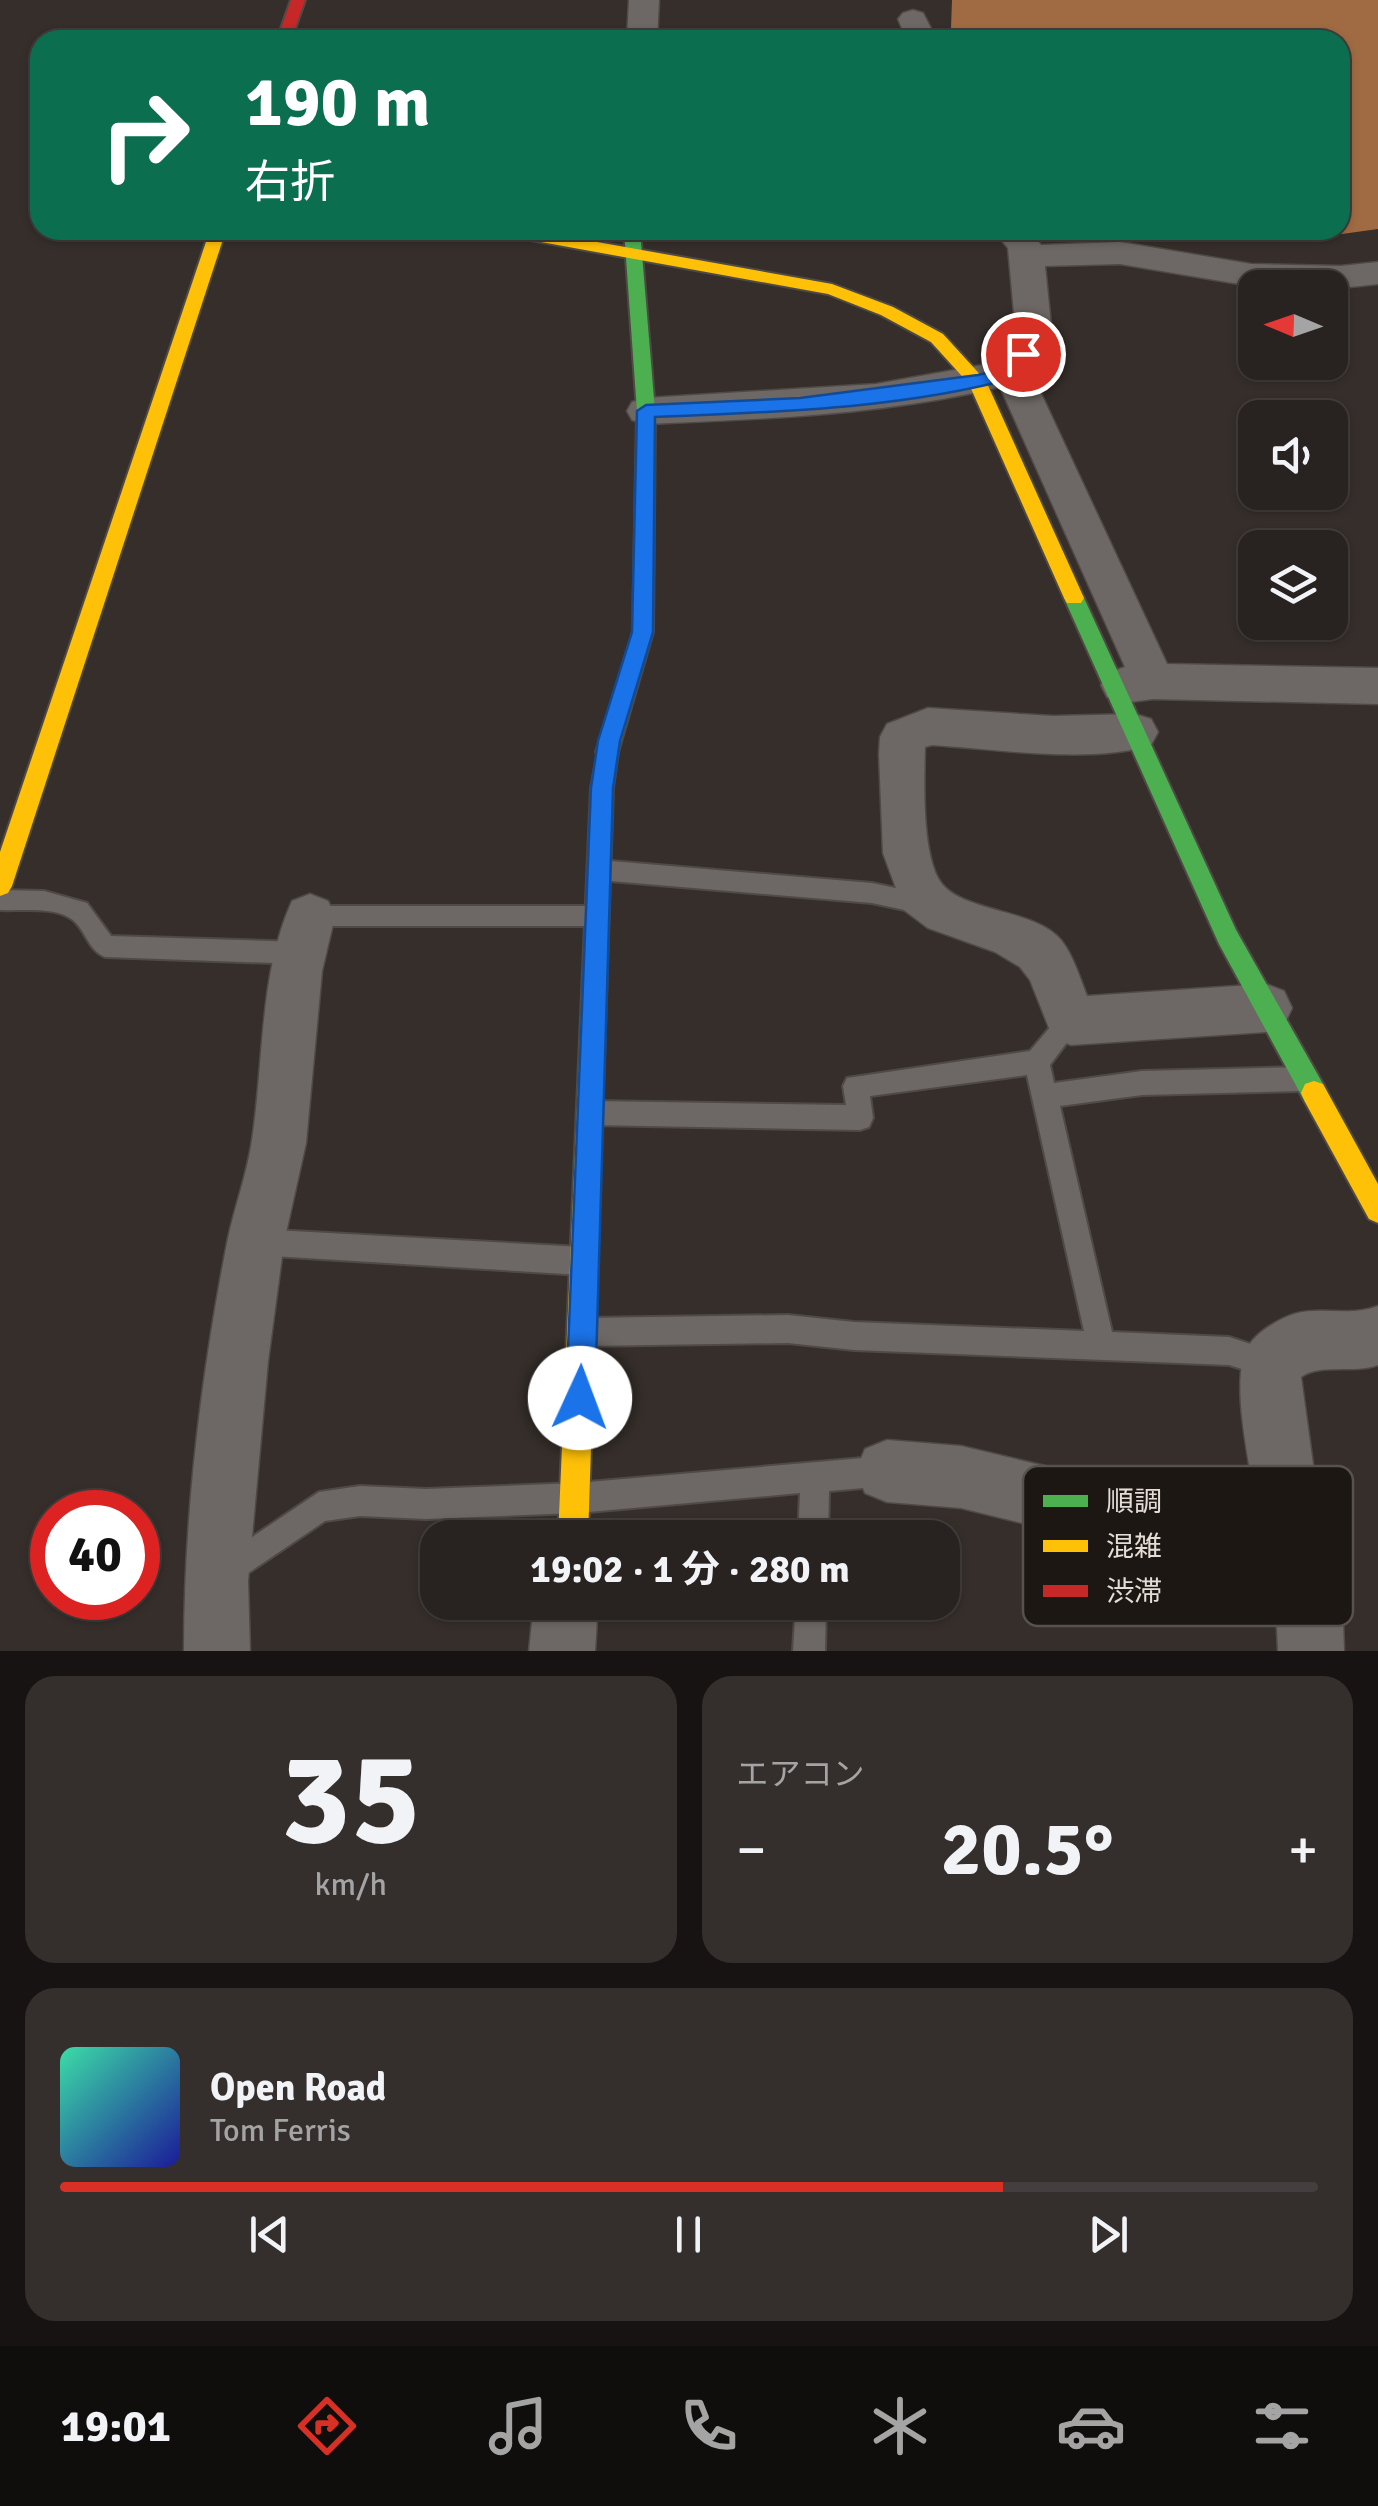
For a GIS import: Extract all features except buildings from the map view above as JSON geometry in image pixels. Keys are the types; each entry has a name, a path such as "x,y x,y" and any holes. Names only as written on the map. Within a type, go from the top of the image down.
{"street":[{"path":"288,30 298,0"},
{"path":"642,30 644,0"},
{"path":"0,886 13,812 214,240"},
{"path":"575,1520 602,788 609,741 643,632 646,411 632,242 832,289 887,310 995,377 1133,684 1136,732 1227,937 1378,1210"},
{"path":"646,411 800,404 995,377 1034,335 1018,243 1120,253 1250,274 1341,277 1378,273"},
{"path":"1133,684 1378,686"},
{"path":"1136,732 1053,734 928,726 903,737 899,776 913,883 930,906 1004,931 1042,953 1071,1021 1266,1008"},
{"path":"217,1651 216,1581 238,1361 256,1242 279,1143 306,935"},
{"path":"1281,1466 1272,1404 1271,1364 1298,1342 1362,1342 1378,1336"},
{"path":"887,1471 961,1477 1023,1492"},
{"path":"562,1651 565,1620"},
{"path":"1311,1626 1312,1651"}],"lane":[{"path":"599,870 872,893 930,906"},
{"path":"0,900 44,901 79,910 105,946 598,916"},
{"path":"590,1113 860,1118 856,1086 1038,1062 1071,1021"},
{"path":"1038,1062 1102,1348"},
{"path":"1046,1096 1142,1084 1306,1078"},
{"path":"256,1242 585,1261"},
{"path":"583,1332 788,1329 854,1336 1228,1351 1271,1364"},
{"path":"216,1581 319,1507 360,1501 426,1504 577,1498 887,1471"},
{"path":"813,1520 814,1477"},
{"path":"810,1651 811,1620"}],"shaded area":[{"path":"952,0 1378,0 1378,229 1350,233 1350,30 951,28"}],"traffic: fast":[{"path":"607,752 643,632 646,411 633,240"},
{"path":"1074,598 1227,937 1314,1093"}],"traffic: slow":[{"path":"0,886 215,240"},
{"path":"558,240 832,289 887,311 937,338 977,381 1074,598"},
{"path":"574,1520 602,788 607,752"},
{"path":"1314,1093 1378,1210"}],"traffic: jam":[{"path":"288,30 298,0"}],"route":[{"path":"580,1398 602,788 609,741 643,632 646,411 800,404 978,382 1012,372 1023,354"}]}
